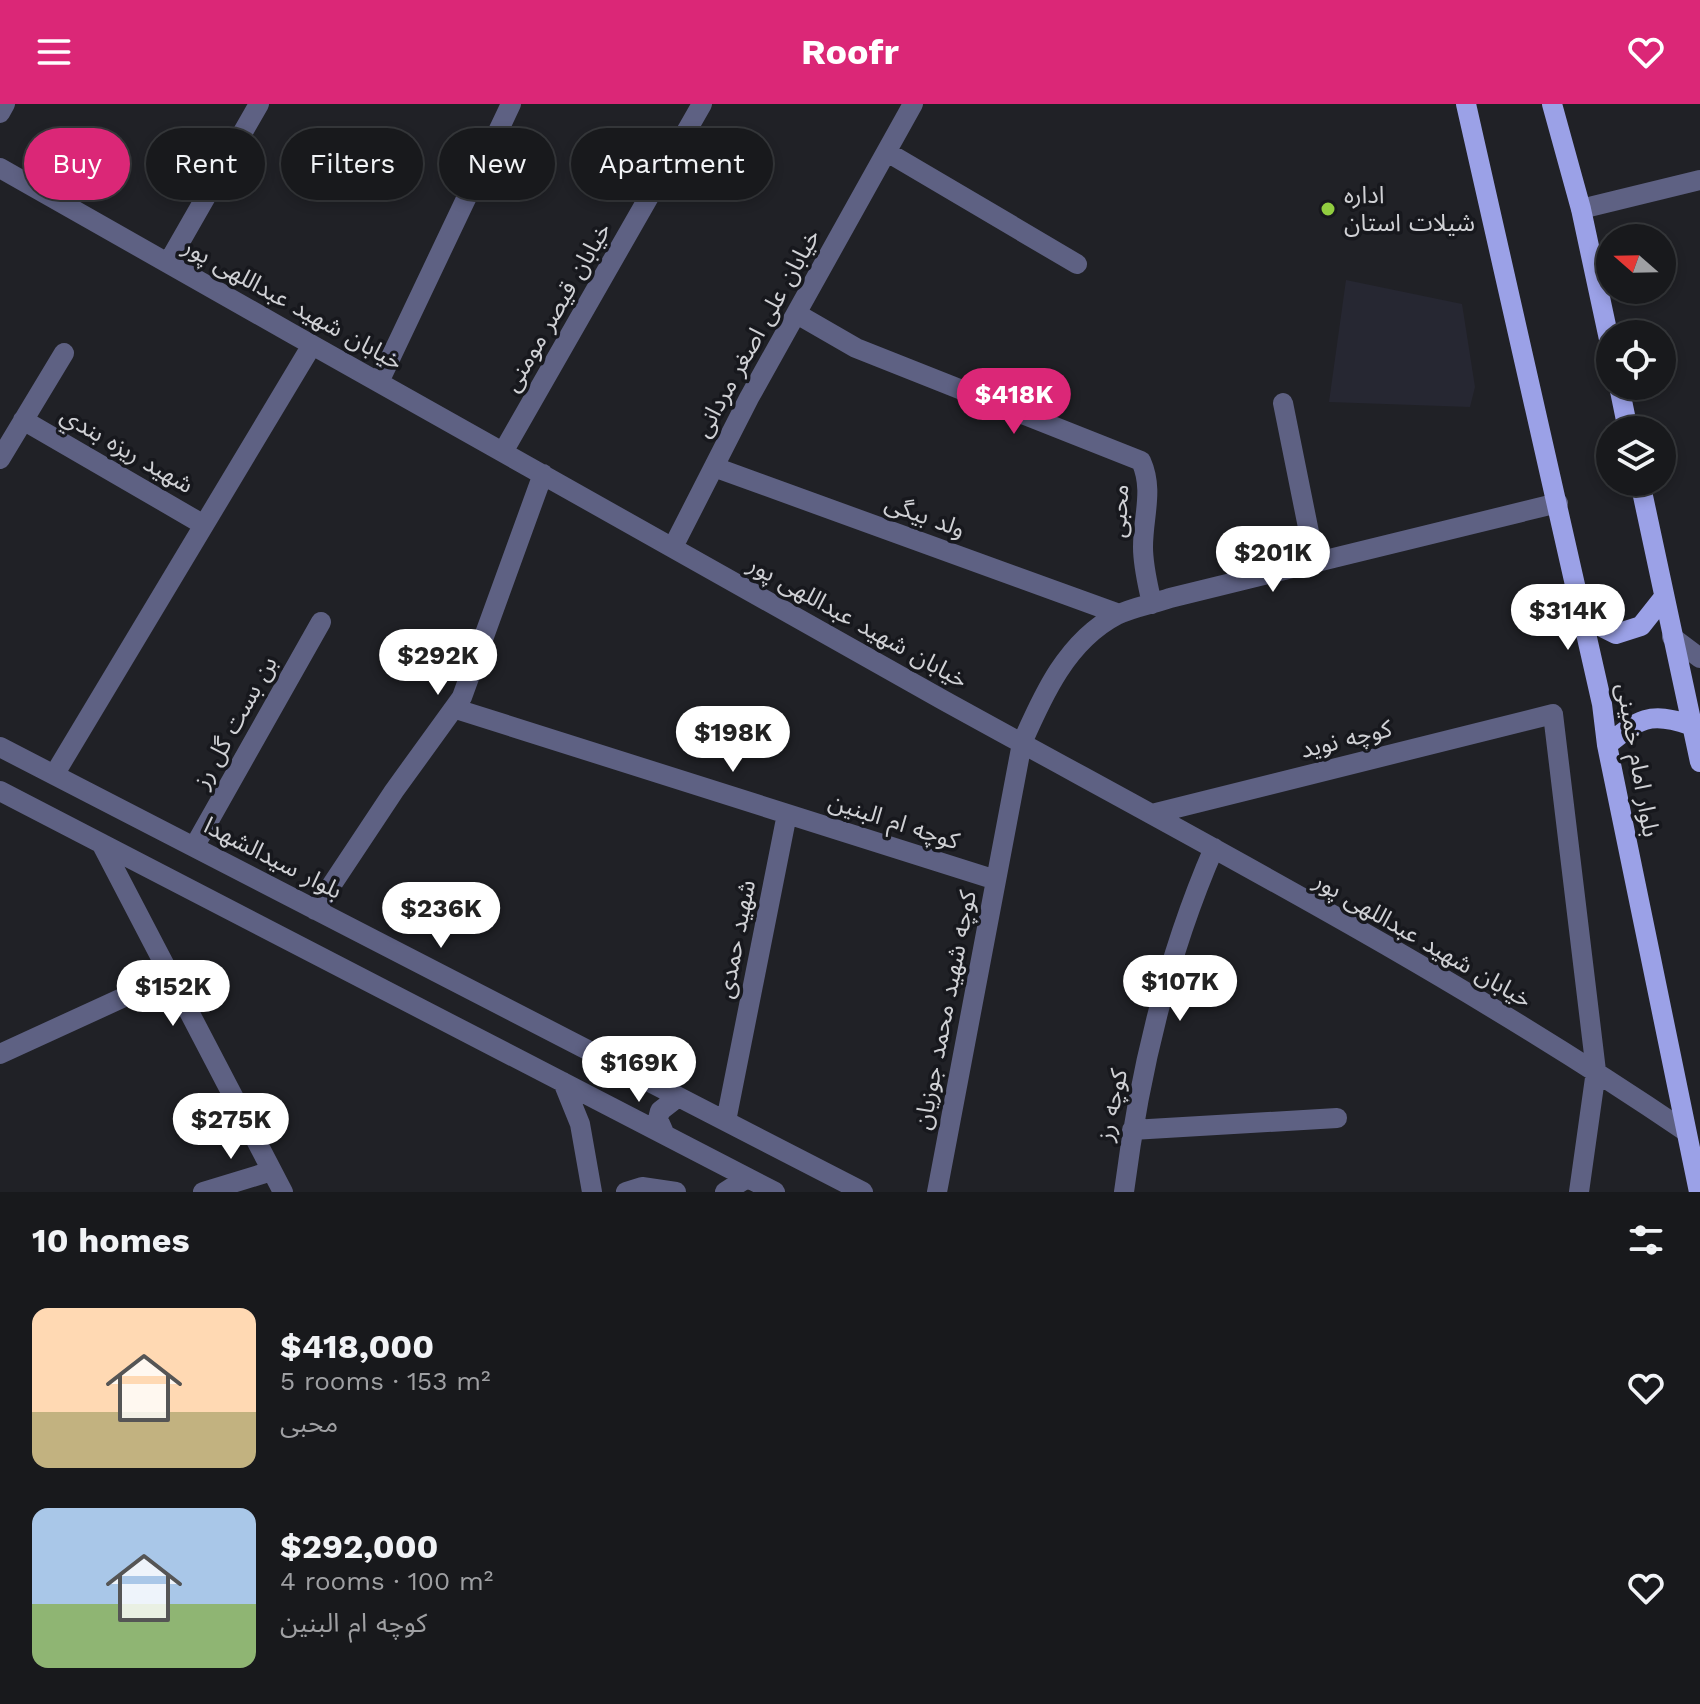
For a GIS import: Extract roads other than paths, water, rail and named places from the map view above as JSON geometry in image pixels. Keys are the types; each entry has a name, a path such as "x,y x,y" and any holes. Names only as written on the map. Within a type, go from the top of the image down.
{"main road":[{"name":"بلوار امام خمینی","path":"1466,104 1584,618 1699,1192"},
{"path":"1552,104 1581,209 1605,320"},
{"path":"1643,496 1700,762"},
{"path":"1584,618 1616,634 1641,626 1664,597"},
{"path":"1607,745 1638,721 1664,716 1690,725"}],"street":[{"path":"0,113 5,104"},
{"path":"168,263 259,104"},
{"path":"379,382 511,104"},
{"name":"خیابان قیصر مومنی","path":"503,452 702,104"},
{"name":"خیابان علی اصغر مردانی","path":"673,547 913,104"},
{"path":"887,152 1077,264"},
{"name":"خیابان شهید عبداللهی پور","path":"0,168 1214,848 1596,1071 1685,1131"},
{"path":"1581,209 1700,180"},
{"name":"محبی","path":"797,314 856,348 1141,461 1150,480 1143,545 1144,570 1152,604"},
{"path":"54,775 312,345"},
{"path":"0,459 64,353"},
{"path":"1283,403 1315,562"},
{"name":"شهيد ريزه بندي","path":"23,420 204,525"},
{"name":"ولد بیگی","path":"714,467 1119,614"},
{"path":"315,910 394,791 456,709 543,474"},
{"name":"کوچه شهید محمد جوزیان","path":"937,1192 1022,743 1042,696 1074,650 1098,626 1119,614 1558,503"},
{"name":"بن بست گل رز","path":"194,847 321,622"},
{"path":"1672,637 1700,658"},
{"name":"کوچه ام البنین","path":"456,709 996,880"},
{"name":"کوچه نوید","path":"1152,814 1553,714 1596,1071"},
{"name":"بلوار سیدالشهدا","path":"0,747 863,1192"},
{"path":"0,791 775,1192"},
{"name":"شهید حمدی","path":"726,1121 787,814"},
{"path":"101,843 283,1192"},
{"name":"کوچه رز","path":"1124,1192 1132,1130 1175,947 1214,848"},
{"path":"0,1054 170,976"},
{"path":"1579,1192 1596,1071"},
{"path":"563,1082 580,1124 592,1192"},
{"path":"665,1135 658,1119 660,1111 678,1097"},
{"path":"1132,1130 1337,1118"},
{"path":"203,1192 272,1171"},
{"path":"725,1192 747,1178"},
{"path":"626,1192 642,1187 676,1192"}],"place":[{"name":"اداره شیلات استان","path":"1328,209"}]}
